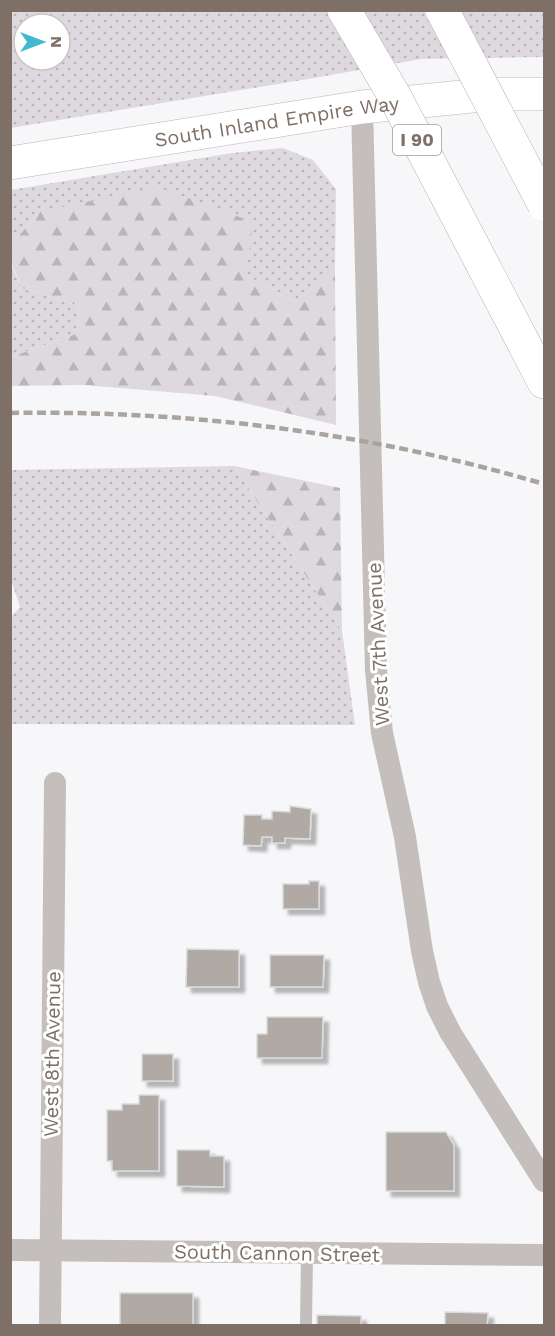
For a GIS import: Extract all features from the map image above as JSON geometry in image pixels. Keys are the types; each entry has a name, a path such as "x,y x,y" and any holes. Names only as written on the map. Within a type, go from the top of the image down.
{"main road":[{"name":"I 90","path":"345,10 395,97 544,382"},
{"path":"442,10 544,204"},
{"name":"South Inland Empire Way","path":"10,163 362,107 492,94 544,94"}],"street":[{"name":"West 7th Avenue","path":"362,107 376,670 382,733 405,837 422,951 437,1006 465,1058 544,1181"},
{"name":"West 8th Avenue","path":"50,1326 55,783"},
{"name":"South Cannon Street","path":"10,1250 544,1255"}],"lane":[{"path":"306,1326 307,1254"}],"green space":[{"path":"11,11 544,11 544,57 421,59 11,128"},
{"path":"283,148 313,160 336,189 335,270 295,302 246,275 39,212 11,245 11,190 232,153"},
{"path":"158,187 253,222 246,275 295,302 335,270 336,425 215,396 85,385 11,386 11,357 76,334 79,306 22,288 11,262 11,245 39,212"},
{"path":"10,262 22,288 79,306 76,334 11,357"},
{"path":"234,466 342,631 355,725 11,724 11,617 20,607 11,580 10,470"},
{"path":"234,466 340,488 342,631"}],"building":[{"path":"290,806 311,809 310,839 285,838 285,843 272,843 272,837 262,837 261,846 243,845 244,815 262,815 262,819 272,819 272,811 290,812"},
{"path":"309,881 319,881 319,909 283,909 283,884 309,884"},
{"path":"187,949 239,950 239,987 186,987"},
{"path":"270,955 324,955 323,987 270,987"},
{"path":"267,1017 323,1017 322,1058 257,1058 257,1034 267,1034"},
{"path":"142,1054 173,1054 173,1081 142,1081"},
{"path":"139,1095 159,1095 159,1171 112,1171 112,1161 107,1161 107,1110 122,1110 122,1104 139,1104"},
{"path":"386,1132 446,1132 454,1145 454,1191 386,1191"},
{"path":"177,1150 210,1150 210,1156 224,1156 224,1187 177,1186"},
{"path":"120,1293 193,1293 193,1326 120,1326"},
{"path":"445,1312 488,1313 487,1326 445,1326"},
{"path":"317,1315 361,1316 361,1326 317,1326"}],"railway":[{"path":"10,413 145,416 280,428 413,451 544,484"}]}
